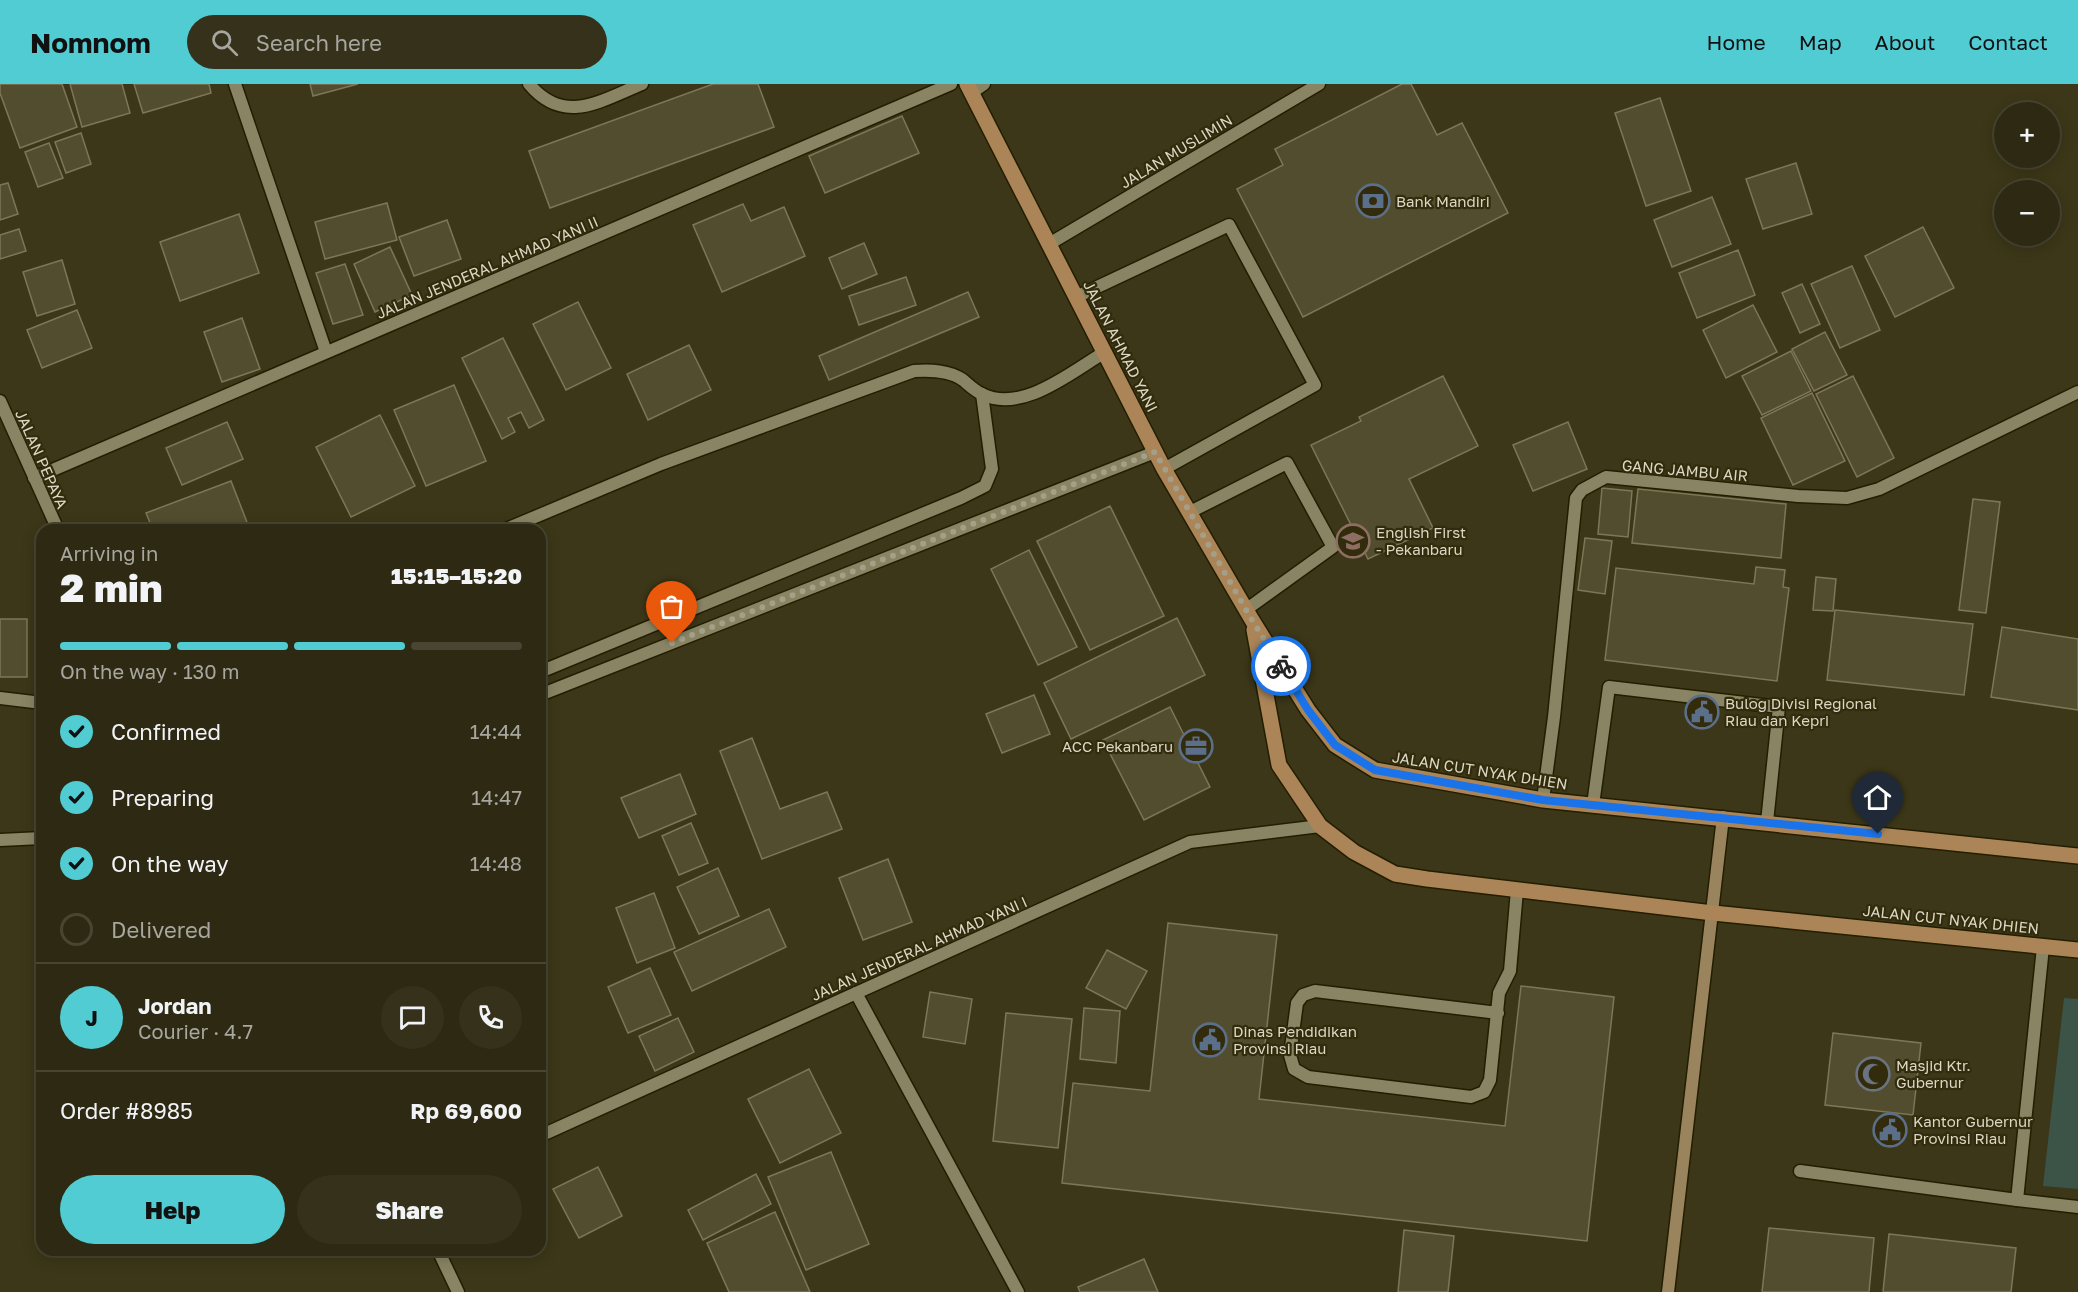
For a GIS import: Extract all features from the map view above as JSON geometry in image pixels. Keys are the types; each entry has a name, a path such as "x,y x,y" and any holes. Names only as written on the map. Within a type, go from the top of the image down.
{"main road":[{"name":"JALAN AHMAD YANI","path":"974,87 1049,244 1155,452 1249,614"},
{"name":"JALAN CUT NYAK DHIEN","path":"1249,614 1308,710 1335,745 1375,770 1543,800 2078,856"},
{"name":"JALAN CUT NYAK DHIEN","path":"1249,614 1279,765 1320,826 1354,852 1395,874 1713,912 2078,950"}],"street":[{"path":"235,84 326,352"},
{"path":"529,84 549,103 574,108 642,84"},
{"name":"JALAN JENDERAL AHMAD YANI II","path":"34,478 951,84"},
{"name":"JALAN MUSLIMIN","path":"1049,244 1319,84"},
{"path":"1076,297 1230,225 1315,385 1164,469"},
{"path":"518,524 661,465 914,371 933,370 960,378 982,394 1012,400 1028,396 1105,352"},
{"name":"GANG JAMBU AIR","path":"1543,800 1554,717 1576,498 1582,490 1606,477 1798,496 1847,498 1879,489 2078,392"},
{"path":"546,670 950,503 985,486 992,469 982,394"},
{"name":"JALAN PEPAYA","path":"0,401 55,524"},
{"path":"546,693 1155,452"},
{"path":"1190,512 1287,463 1333,547 1249,614"},
{"path":"1593,805 1610,687 1779,707 1767,822"},
{"path":"0,698 36,702"},
{"path":"1668,1292 1723,818"},
{"name":"JALAN JENDERAL AHMAD YANI I","path":"546,1133 1191,842 1320,826"},
{"path":"0,840 36,838"},
{"path":"1498,1013 1316,991 1303,995 1297,1004 1290,1055 1294,1068 1308,1077 1471,1097 1484,1092 1490,1080 1498,1013 1499,993 1510,971 1517,890"},
{"path":"2017,1200 2043,947"},
{"path":"856,993 1018,1292"},
{"path":"1800,1172 2078,1207"},
{"path":"441,1256 458,1292"}],"green space":[{"path":"2064,998 2078,999 2078,1189 2043,1186"}],"building":[{"path":"0,84 62,84 77,127 20,148 0,93"},
{"path":"70,84 122,84 130,113 82,127"},
{"path":"134,84 209,84 211,93 143,113"},
{"path":"310,84 358,84 313,96"},
{"path":"713,84 758,84 774,127 550,208 529,151"},
{"name":"Bank Mandiri","path":"1402,84 1411,84 1437,135 1462,123 1508,213 1303,317 1237,189 1283,165 1275,149"},
{"path":"1660,98 1691,191 1646,206 1615,113"},
{"path":"902,116 919,153 825,193 809,156"},
{"path":"81,133 91,164 66,173 55,142"},
{"path":"49,143 63,178 38,187 25,152"},
{"path":"1796,163 1812,214 1763,229 1746,179"},
{"path":"8,183 18,214 0,220 0,185"},
{"path":"1712,197 1731,244 1672,267 1654,220"},
{"path":"387,203 397,240 325,259 315,222"},
{"path":"743,204 751,221 784,207 805,256 722,292 693,225"},
{"path":"239,214 259,273 180,301 160,242"},
{"path":"447,220 461,259 414,276 399,237"},
{"path":"1923,227 1954,288 1895,317 1865,256"},
{"path":"19,229 26,251 0,259 0,235"},
{"path":"864,243 877,274 842,289 829,258"},
{"path":"390,247 412,295 375,312 354,264"},
{"path":"1738,250 1755,295 1697,318 1679,273"},
{"path":"62,260 75,304 37,316 23,272"},
{"path":"345,264 363,315 333,324 316,273"},
{"path":"1852,266 1880,330 1840,348 1811,284"},
{"path":"906,277 916,305 859,325 849,296"},
{"path":"1802,284 1820,324 1800,333 1782,293"},
{"path":"968,292 979,317 829,380 819,356"},
{"path":"578,302 611,368 566,390 533,324"},
{"path":"1753,305 1777,352 1726,378 1703,330"},
{"path":"77,310 92,348 42,368 27,330"},
{"path":"242,318 260,369 222,382 204,332"},
{"path":"1825,332 1847,375 1814,391 1792,349"},
{"path":"503,338 544,420 529,428 521,412 508,418 515,432 502,439 462,358"},
{"path":"689,345 711,390 648,420 627,374"},
{"path":"1791,351 1811,391 1762,415 1742,376"},
{"path":"1443,376 1478,446 1409,479 1433,528 1368,559 1311,445 1361,421 1359,417"},
{"path":"1853,376 1894,458 1857,477 1816,394"},
{"path":"454,385 486,461 426,486 394,410"},
{"path":"1812,393 1845,461 1793,485 1761,418"},
{"path":"380,415 415,486 351,517 316,447"},
{"path":"227,422 243,459 182,485 166,448"},
{"path":"1568,422 1587,469 1533,491 1513,445"},
{"path":"231,481 248,524 151,524 146,513"},
{"path":"1602,488 1632,491 1628,537 1598,534"},
{"path":"1638,489 1786,504 1781,558 1632,543"},
{"path":"1973,499 2000,502 1986,613 1959,610"},
{"path":"1110,506 1164,616 1090,650 1037,541"},
{"path":"1585,538 1612,541 1605,594 1578,590"},
{"path":"1029,550 1077,647 1038,665 991,569"},
{"path":"1756,567 1785,570 1783,587 1789,588 1777,681 1605,660 1616,568 1754,584"},
{"path":"1816,577 1836,579 1833,611 1813,610"},
{"path":"1835,610 1973,624 1964,695 1827,680"},
{"path":"1177,618 1205,675 1071,739 1044,683"},
{"path":"0,619 27,619 27,677 0,677"},
{"path":"2002,627 2078,639 2078,710 1991,697"},
{"path":"1034,695 1050,734 1002,753 986,714"},
{"path":"1170,707 1210,787 1144,820 1103,740"},
{"path":"752,738 780,809 827,792 842,829 762,859 720,751"},
{"path":"680,774 696,814 639,838 621,798"},
{"path":"691,823 708,863 679,875 662,836"},
{"path":"888,859 912,922 863,940 839,878"},
{"path":"718,868 739,916 699,934 677,887"},
{"path":"654,893 675,948 637,963 616,908"},
{"path":"769,909 786,947 692,991 674,952"},
{"name":"Dinas Pendidikan Provinsi Riau","path":"1168,923 1277,935 1259,1099 1505,1126 1521,986 1614,997 1587,1241 1062,1183 1073,1083 1150,1091"},
{"path":"1107,950 1147,971 1126,1009 1086,988"},
{"path":"650,968 671,1015 628,1033 608,987"},
{"path":"930,992 972,999 965,1044 923,1037"},
{"path":"1084,1008 1120,1011 1116,1063 1080,1059"},
{"path":"1006,1013 1072,1019 1058,1148 993,1141"},
{"path":"678,1018 694,1052 655,1071 639,1036"},
{"name":"Masjid Ktr. Gubernur","path":"1833,1033 1921,1043 1913,1115 1825,1105"},
{"path":"809,1069 841,1133 780,1163 748,1099"},
{"path":"831,1152 869,1244 806,1270 768,1177"},
{"path":"598,1167 622,1216 579,1238 553,1189"},
{"path":"756,1174 771,1204 703,1240 688,1210"},
{"path":"775,1212 810,1292 729,1292 707,1243"},
{"path":"1769,1228 1874,1238 1869,1292 1762,1292"},
{"path":"1404,1230 1454,1236 1448,1292 1398,1292"},
{"path":"1889,1234 2016,1248 2011,1292 1883,1292"},
{"path":"1144,1259 1158,1292 1080,1292 1078,1287"}],"way so far":[{"path":"672,643 1155,452 1281,666"}],"place":[{"name":"Bank Mandiri","path":"1373,201"},
{"name":"English First - Pekanbaru","path":"1353,541"},
{"name":"Bulog Divisi Regional Riau dan Kepri","path":"1702,712"},
{"name":"ACC Pekanbaru","path":"1196,746"},
{"name":"Dinas Pendidikan Provinsi Riau","path":"1210,1040"},
{"name":"Masjid Ktr. Gubernur","path":"1873,1074"},
{"name":"Kantor Gubernur Provinsi Riau","path":"1890,1130"}],"route":[{"path":"1281,666 1308,710 1335,745 1375,770 1543,800 1878,834"}]}
